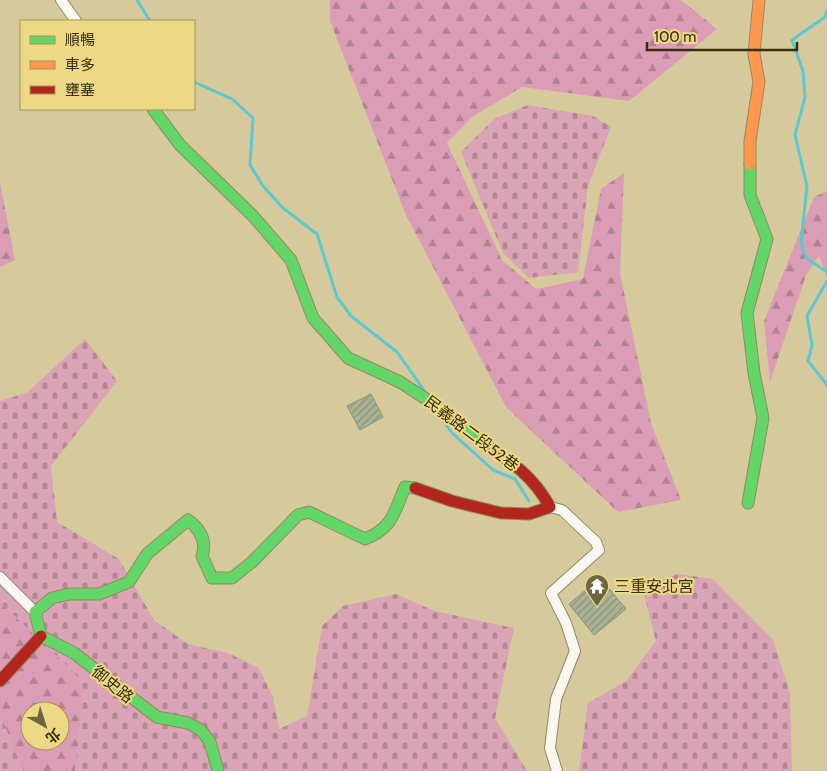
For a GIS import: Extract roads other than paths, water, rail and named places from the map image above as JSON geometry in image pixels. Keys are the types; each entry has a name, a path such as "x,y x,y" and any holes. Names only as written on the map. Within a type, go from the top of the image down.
{"street":[{"path":"61,0 75,20"},
{"path":"748,503 763,418 754,373 747,313 767,239 750,195 750,142 759,82 754,54 759,0"},
{"name":"民義路二段52巷","path":"154,110 180,145 253,216 291,260 313,318 348,358 400,382 446,412 483,444 520,467 543,494 550,507"},
{"path":"34,612 52,598 69,594 99,594 129,582 147,554 188,520 199,528 205,547 202,556 212,578 232,578 252,562 298,515 309,512 365,539 380,535 392,521 405,487 419,488 452,501 501,513 529,514 550,507 562,510 596,542 599,550 551,593 566,623 575,651 556,699 550,748 557,771"},
{"path":"0,577 34,612 41,636 0,681"},
{"name":"御史路","path":"41,636 74,653 157,717 174,722 191,723 198,728 212,743 218,771"}],"waterway":[{"path":"137,0 149,20"},
{"path":"827,11 825,17 792,40 803,71 805,97 795,135 807,186 801,243 806,258 827,272"},
{"path":"195,82 232,99 253,118 250,165 263,186 283,208 317,234 337,297 351,316 397,352 426,393"},
{"path":"827,281 807,316 812,345 808,361 827,385"},
{"path":"440,415 452,433 493,470 515,479 529,501"}],"place":[{"name":"三重安北宮","path":"597,607"}]}
